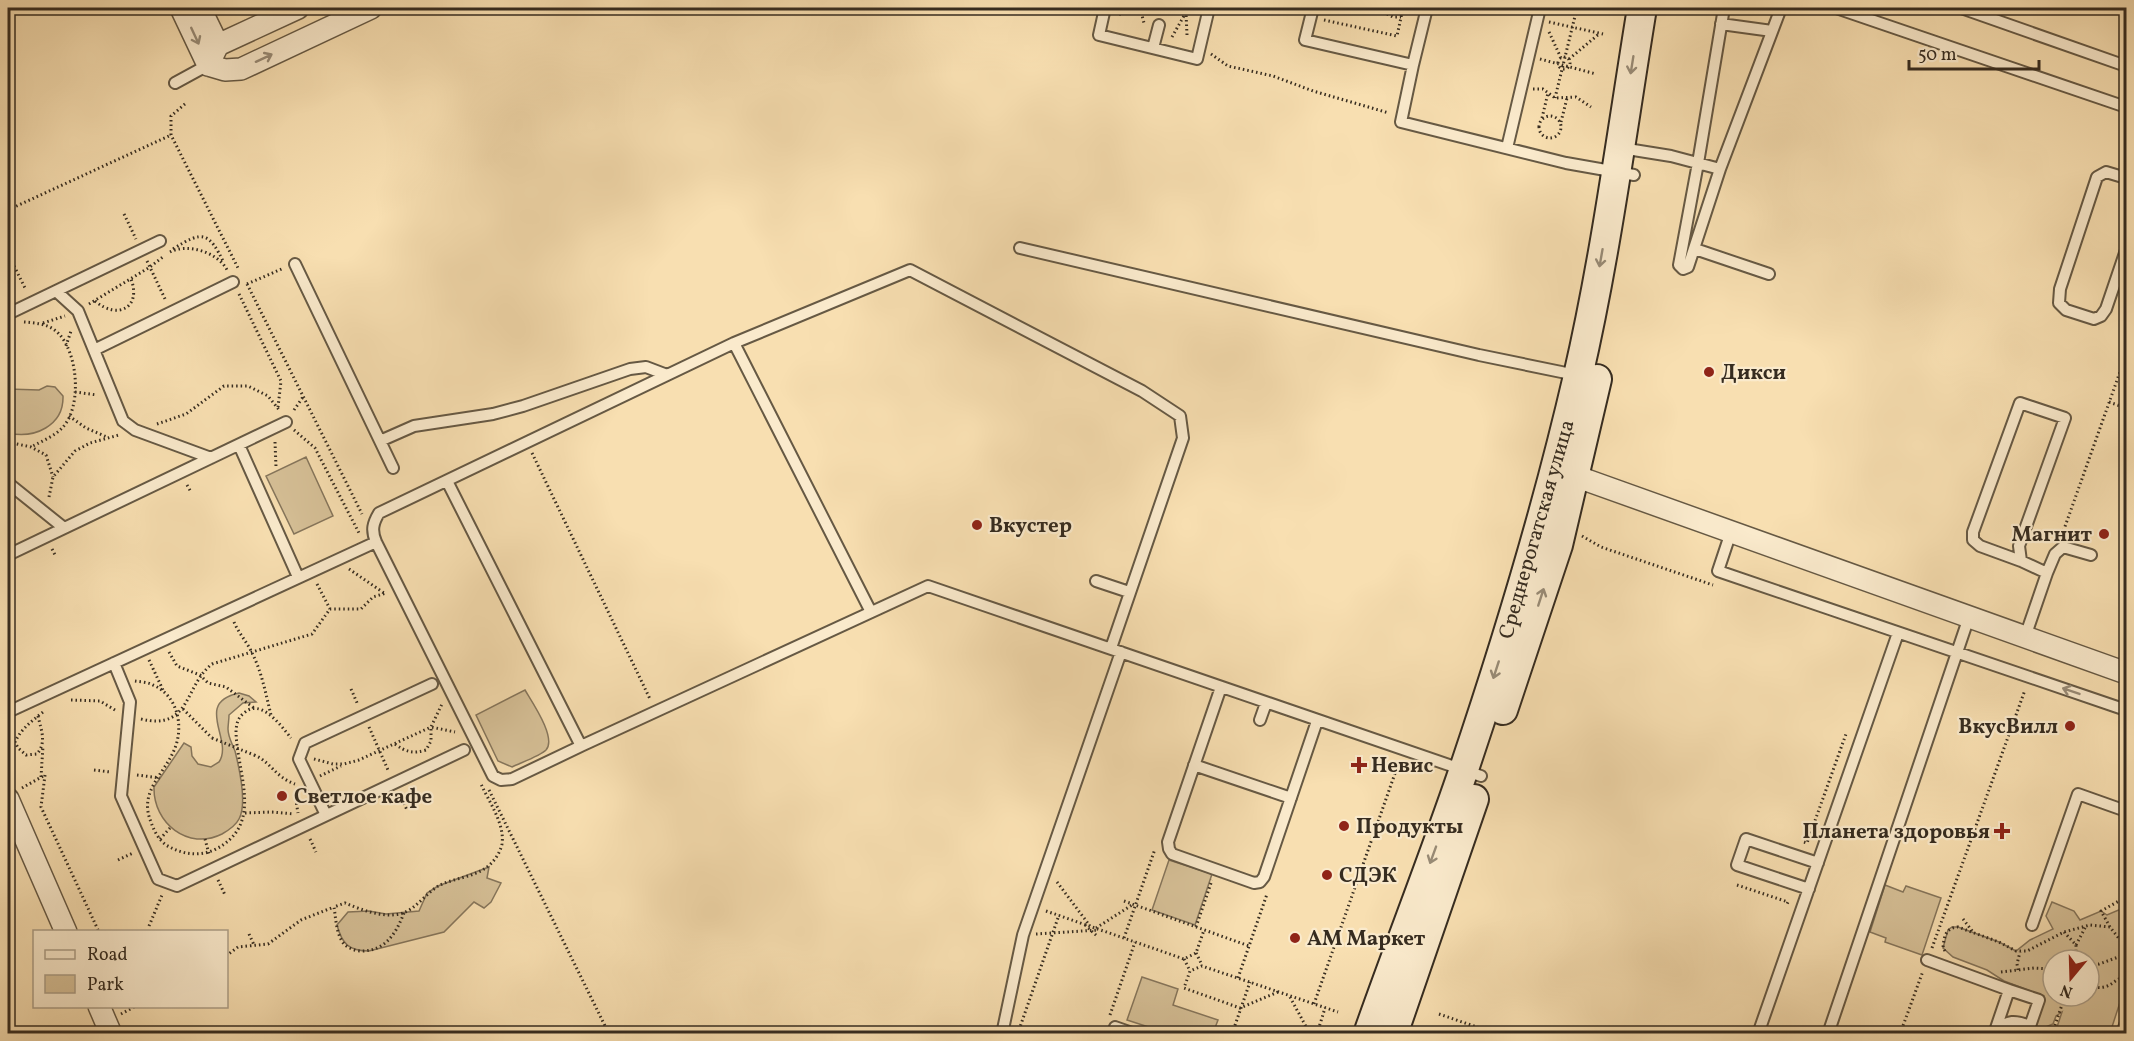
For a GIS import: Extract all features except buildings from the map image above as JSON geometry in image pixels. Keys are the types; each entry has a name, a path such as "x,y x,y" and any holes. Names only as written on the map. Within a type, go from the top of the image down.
{"street":[{"path":"181,8 208,65 225,70 241,69 370,8"},
{"path":"200,8 218,45"},
{"path":"208,65 218,45 298,8"},
{"name":"Среднерогатская улица","path":"1394,1033 1472,774 1519,597 1612,306 1642,8"},
{"name":"Среднерогатская улица","path":"1627,162 1661,8"},
{"name":"Среднерогатская улица","path":"1368,1034 1472,774 1558,545 1575,476 1588,378"},
{"path":"1575,476 2127,673"},
{"path":"12,795 65,930"},
{"path":"100,1008 111,1034"}],"lane":[{"path":"1105,8 1099,35 1197,59 1209,8"},
{"path":"1313,8 1305,40 1413,65"},
{"path":"1427,8 1401,122 1507,148 1627,162 1698,163 1720,169"},
{"path":"1507,148 1540,8"},
{"path":"1724,8 1679,265 1683,269 1688,267 1695,249 1720,169 1780,8"},
{"path":"1836,8 2127,107"},
{"path":"1961,8 2127,66"},
{"path":"1721,24 1772,31"},
{"path":"1153,48 1159,25"},
{"path":"175,83 208,65"},
{"path":"2127,178 2106,172 2097,177 2060,289 2060,303 2067,310 2094,319 2101,315 2106,309 2127,250"},
{"path":"8,314 160,241"},
{"path":"1020,248 1479,355 1588,378"},
{"path":"1695,249 1769,274"},
{"path":"294,264 393,468"},
{"path":"1002,1034 1023,935 1116,650 1129,592 1183,438 1180,416 1142,392 910,270 734,343 379,513 373,524 371,541 493,776 501,780 512,779 928,586 1116,650 1472,774"},
{"path":"94,350 233,282"},
{"path":"56,291 78,311 123,421 135,430 211,458"},
{"path":"734,343 871,612"},
{"path":"380,441 414,426 493,414 523,406 630,369 646,368 668,375"},
{"path":"2022,561 2019,546 2065,418 2020,402 1973,532 1973,540 1980,546 2047,573"},
{"path":"8,555 286,422"},
{"path":"239,445 278,543 298,577"},
{"path":"447,481 581,746"},
{"path":"8,483 64,528"},
{"path":"1731,532 1718,571 2127,710"},
{"path":"8,712 335,560 371,541"},
{"path":"2025,636 2055,554 2063,548 2091,555"},
{"path":"1096,581 1129,592"},
{"path":"1828,1034 1969,617"},
{"path":"1758,1034 1898,633"},
{"path":"114,663 130,702 121,796 158,879 177,886 464,750"},
{"path":"326,815 299,759 305,743 432,684"},
{"path":"1221,687 1168,842 1172,854 1216,870 1254,883 1260,882 1264,877 1317,721"},
{"path":"1260,720 1266,703"},
{"path":"1194,765 1291,798"},
{"path":"2032,925 2078,794 2127,811"},
{"path":"1809,889 1737,865 1746,839 1818,863"},
{"path":"1927,960 2038,1000 2030,1026 2015,1020 2005,1022 1995,1032"},
{"path":"1995,1032 2009,990"},
{"path":"1113,1034 1115,1027 1135,1034"}],"path":[{"path":"1140,8 1146,34 1156,36"},
{"path":"1178,42 1170,40 1188,8"},
{"path":"1357,8 1365,8"},
{"path":"1374,8 1394,17 1401,17"},
{"path":"1318,18 1397,36 1403,8"},
{"path":"1555,98 1577,8"},
{"path":"1186,13 1188,41"},
{"path":"1558,63 1565,58 1601,34 1544,21 1565,58 1569,67"},
{"path":"1200,47 1228,66 1273,76 1313,91 1402,117"},
{"path":"1529,56 1558,63 1563,67 1596,74"},
{"path":"1520,93 1535,88 1543,89 1555,98 1576,97 1591,107"},
{"path":"1548,93 1539,129 1542,135 1549,138 1558,134 1567,98"},
{"path":"185,104 171,116 171,135 303,397 371,541"},
{"path":"1542,119 1552,116 1560,124"},
{"path":"8,210 171,135"},
{"path":"124,214 171,312"},
{"path":"78,311 150,267 190,238 200,236 209,239 215,245 281,381 278,407"},
{"path":"172,249 192,249 211,254 224,265"},
{"path":"247,284 294,264"},
{"path":"14,266 32,303"},
{"path":"95,301 100,306 114,311 127,308 133,302 134,295 131,279"},
{"path":"20,321 43,324 59,333 70,352 76,382 74,408 64,427 31,447"},
{"path":"2055,554 2127,355"},
{"path":"303,397 286,422 315,448 371,541"},
{"path":"2109,402 2127,408"},
{"path":"69,416 87,428 109,437"},
{"path":"275,427 276,467"},
{"path":"8,442 31,447 46,455 53,477"},
{"path":"526,443 656,711"},
{"path":"330,609 361,609 373,597 386,593 335,560"},
{"path":"311,571 330,609"},
{"path":"75,695 66,699 100,701 129,715 151,721 163,720 183,709 200,675 212,664 312,634 330,609"},
{"path":"228,610 238,632 252,651 272,716"},
{"path":"162,641 177,666 200,675 208,683 226,687 254,708 272,716 302,750 321,762 344,764 359,760 431,727 455,732"},
{"path":"144,649 164,691 173,702 177,714 178,737 175,749 151,786 147,812 154,831 163,842 179,852 194,855 205,854 224,844 234,836 240,826 244,813 244,784 236,730 237,720 247,710 254,708"},
{"path":"121,680 153,684 164,691"},
{"path":"351,689 407,810"},
{"path":"1900,1034 2025,689"},
{"path":"395,744 411,753 426,750 430,741 431,727 442,704"},
{"path":"43,739 42,747 37,754 27,755 18,748 15,742 20,733 50,707"},
{"path":"183,709 212,738 261,758 281,778 299,786"},
{"path":"38,716 43,739 41,777"},
{"path":"1797,840 1808,843 1847,731"},
{"path":"1314,1004 1400,760"},
{"path":"12,795 45,775 41,807 98,930"},
{"path":"483,778 609,1034"},
{"path":"334,907 340,936 345,945 356,951 369,951 389,941 397,930 404,913 438,886 489,867 502,846 502,834 500,824 479,782"},
{"path":"244,813 272,812 299,815"},
{"path":"1124,938 1158,841"},
{"path":"1196,927 1216,870"},
{"path":"149,926 167,882"},
{"path":"1057,882 1097,936"},
{"path":"1737,885 1788,902 1784,913"},
{"path":"2101,963 2125,956 2125,945 2110,927 2102,911 2127,897"},
{"path":"1124,902 1249,946"},
{"path":"228,954 237,947 268,944 301,920 345,903 386,914 404,913"},
{"path":"1023,935 1092,928 1134,905"},
{"path":"1032,906 1184,959 1190,971 1184,988 1240,1008 1278,992"},
{"path":"1017,1034 1059,915"},
{"path":"1963,919 1974,933"},
{"path":"1947,953 1943,948 1947,930 1952,927 1958,927 2020,951 2027,951 2064,932 2090,925 2110,927"},
{"path":"2076,948 2086,926"},
{"path":"1202,966 1196,953 1204,930"},
{"path":"2064,932 2076,945"},
{"path":"249,934 254,945"},
{"path":"1107,1023 1135,942"},
{"path":"2018,970 2020,951"},
{"path":"1184,959 1196,953"},
{"path":"1190,971 1202,966 1338,1012"},
{"path":"1995,971 2041,969"},
{"path":"2101,987 2117,983 2121,977 2127,976"},
{"path":"1232,1034 1250,982"},
{"path":"2124,1028 2120,1011 2127,991"},
{"path":"1289,996 1310,1034"},
{"path":"1317,1034 1325,1008"},
{"path":"2052,1034 2061,1008"},
{"path":"1439,1014 1497,1034"}],"green space":[{"path":"47,386 55,387 63,396 62,406 53,422 37,432 8,433 8,389 39,390"},
{"path":"306,457 333,516 294,534 266,476"},
{"path":"525,690 546,729 549,744 546,750 535,757 512,767 498,761 476,715"},
{"path":"239,693 249,696 256,702 243,703 229,715 228,732 235,751 241,785 242,804 239,819 222,834 197,839 185,836 166,822 159,812 154,787 184,743 191,747 192,756 198,764 211,767 219,762 222,743 216,713 219,705 226,698"},
{"path":"1169,860 1212,874 1195,925 1152,910"},
{"path":"489,867 487,878 501,883 491,902 484,908 474,902 444,932 369,951 351,948 341,937 337,925 348,912 369,911 386,914 419,911 427,893 438,886"},
{"path":"1885,885 1903,892 1906,886 1941,898 1922,955 1885,942 1886,938 1870,932"},
{"path":"2052,902 2074,911 2080,920 2101,911 2107,915 2121,909 2124,916 2126,915 2126,984 2110,1033 2066,1033 2056,1030 2062,1012 2056,1016 2053,1024 2031,1033 2041,1005 2041,1008 2101,1008 2101,948 2041,948 2041,995 2004,981 1987,970 1953,957 1943,948 1948,930 1952,927 1958,927 1999,942 2016,951 2030,940 2053,929 2046,916"},
{"path":"1142,977 1178,989 1173,1005 1218,1020 1213,1033 1167,1033 1127,1020"}],"place":[{"name":"Дикси","path":"1709,372"},
{"name":"Вкустер","path":"977,525"},
{"name":"Магнит","path":"2104,534"},
{"name":"ВкусВилл","path":"2070,726"},
{"name":"Невис","path":"1359,765"},
{"name":"Светлое кафе","path":"282,796"},
{"name":"Продукты","path":"1344,826"},
{"name":"Планета здоровья","path":"2002,831"},
{"name":"СДЭК","path":"1327,875"},
{"name":"АМ Маркет","path":"1295,938"}]}
